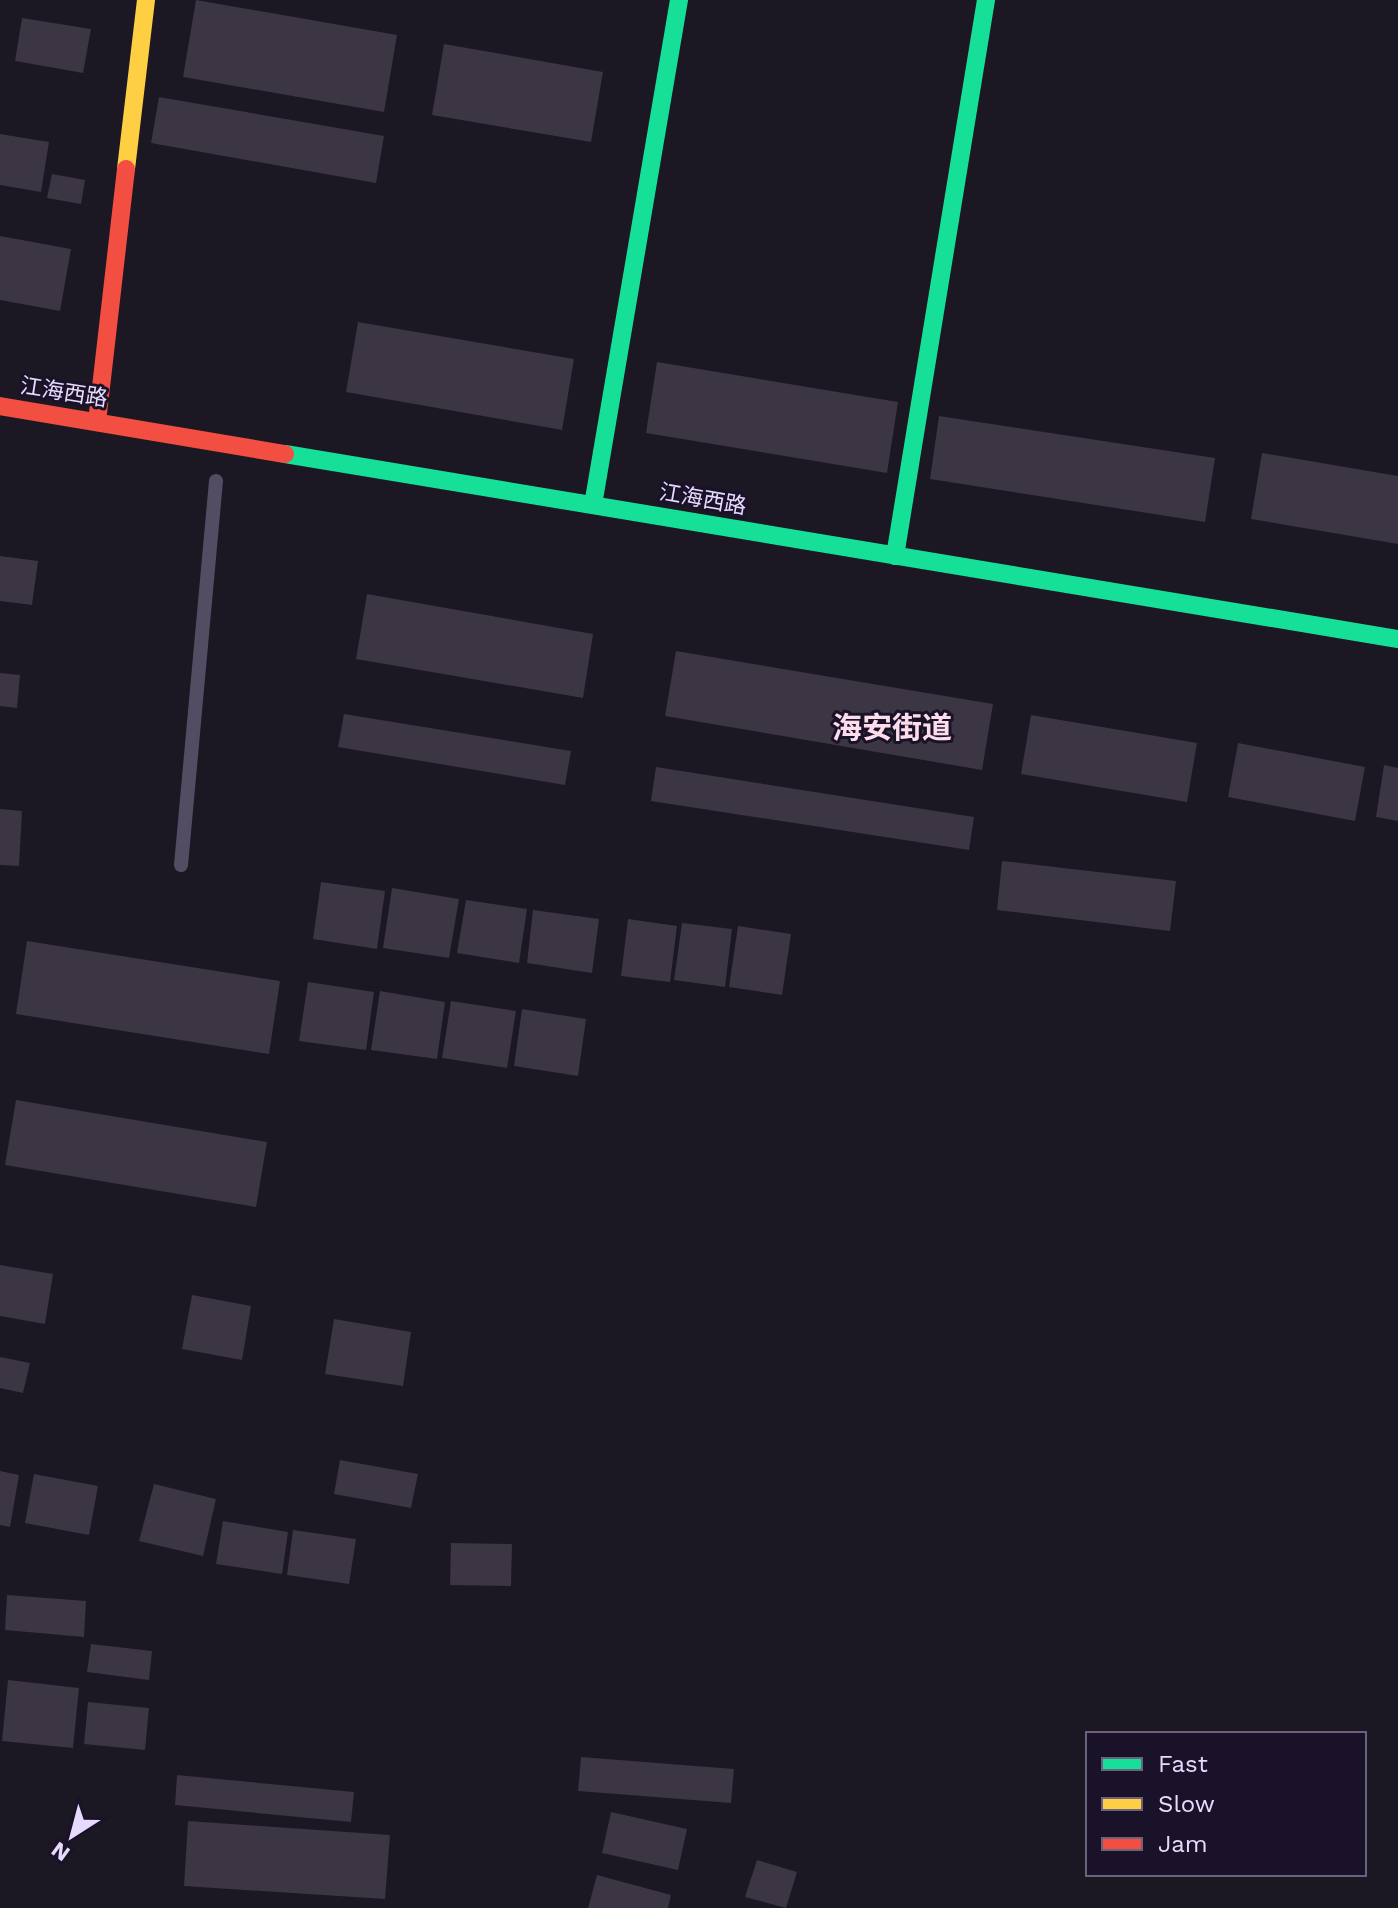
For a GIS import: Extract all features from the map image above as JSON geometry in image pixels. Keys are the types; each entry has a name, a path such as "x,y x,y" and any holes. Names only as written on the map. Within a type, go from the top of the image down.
{"street":[{"path":"97,422 146,0"},
{"path":"593,505 679,0"},
{"path":"895,556 986,0"},
{"name":"江海西路","path":"0,406 1398,639"}],"lane":[{"path":"181,865 216,481"}],"building":[{"path":"196,0 397,35 384,112 183,77"},
{"path":"22,18 91,29 83,73 15,61"},
{"path":"444,44 603,72 591,142 432,115"},
{"path":"159,97 384,136 376,183 151,143"},
{"path":"0,134 49,142 41,192 0,185"},
{"path":"52,174 85,180 81,204 47,198"},
{"path":"0,236 71,249 60,311 0,300"},
{"path":"358,322 574,359 562,430 346,392"},
{"path":"657,362 898,402 887,473 646,433"},
{"path":"939,416 1215,458 1205,522 930,479"},
{"path":"1262,453 1398,476 1398,544 1251,519"},
{"path":"0,556 38,561 32,605 0,601"},
{"path":"367,594 593,634 583,698 356,659"},
{"path":"676,651 993,704 982,770 665,716"},
{"path":"0,673 20,675 17,708 0,706"},
{"path":"344,714 571,751 565,785 338,747"},
{"path":"1031,715 1197,743 1187,802 1021,774"},
{"path":"1238,743 1365,767 1355,821 1228,797"},
{"path":"1384,765 1398,768 1398,821 1376,817"},
{"path":"656,767 974,817 969,850 651,801"},
{"path":"0,809 22,811 19,866 0,865"},
{"path":"1002,861 1176,881 1170,931 997,910"},
{"path":"321,882 385,891 377,949 313,939"},
{"path":"392,888 459,899 449,958 383,948"},
{"path":"466,900 527,909 519,963 457,953"},
{"path":"533,910 599,919 592,973 527,963"},
{"path":"628,919 677,926 670,982 621,976"},
{"path":"682,923 732,929 725,987 674,980"},
{"path":"738,926 791,934 782,995 729,987"},
{"path":"27,941 280,981 269,1054 16,1014"},
{"path":"308,982 374,992 366,1050 299,1041"},
{"path":"380,991 445,1002 437,1059 371,1050"},
{"path":"451,1001 516,1011 507,1068 442,1058"},
{"path":"522,1009 586,1019 578,1076 514,1066"},
{"path":"16,1100 267,1142 256,1207 5,1165"},
{"path":"0,1265 53,1274 45,1324 0,1316"},
{"path":"192,1295 251,1306 242,1360 182,1349"},
{"path":"334,1319 411,1332 403,1386 325,1374"},
{"path":"0,1357 30,1363 23,1393 0,1388"},
{"path":"340,1460 418,1474 411,1508 334,1494"},
{"path":"0,1471 19,1475 10,1527 0,1525"},
{"path":"34,1474 98,1486 89,1535 25,1523"},
{"path":"154,1484 216,1499 203,1556 139,1541"},
{"path":"223,1521 288,1532 282,1574 216,1564"},
{"path":"293,1530 356,1539 349,1584 287,1575"},
{"path":"451,1543 512,1544 511,1586 450,1585"},
{"path":"7,1595 86,1601 84,1637 5,1630"},
{"path":"91,1644 152,1651 149,1680 87,1672"},
{"path":"8,1680 79,1688 73,1748 2,1741"},
{"path":"88,1702 149,1708 145,1750 84,1744"},
{"path":"581,1757 734,1769 731,1803 578,1791"},
{"path":"177,1775 354,1792 351,1822 175,1805"},
{"path":"611,1812 687,1829 678,1870 602,1853"},
{"path":"188,1821 390,1835 385,1899 184,1886"},
{"path":"757,1860 797,1872 786,1908 745,1897"},
{"path":"597,1875 671,1895 668,1908 588,1908"}],"traffic: fast":[{"path":"593,505 679,0"},
{"path":"895,556 986,0"},
{"path":"285,454 1398,639"}],"traffic: slow":[{"path":"126,169 146,0"}],"traffic: jam":[{"path":"97,422 126,169"},
{"path":"0,406 285,454"}],"district":[{"name":"海安街道","path":"892,727"}]}
